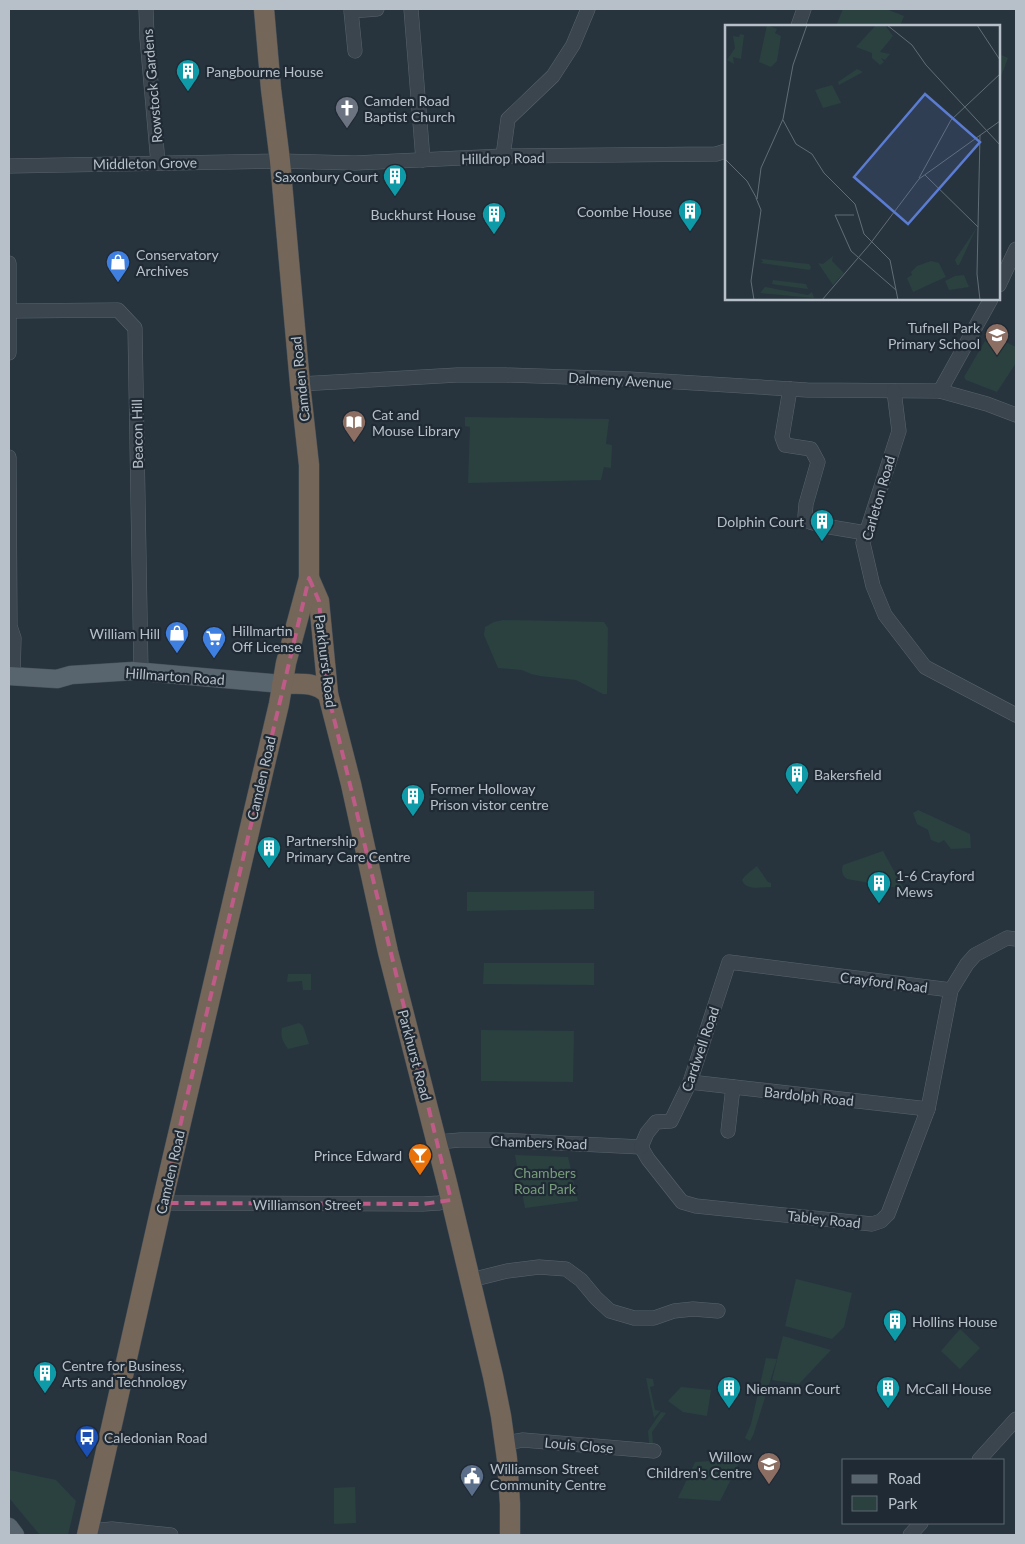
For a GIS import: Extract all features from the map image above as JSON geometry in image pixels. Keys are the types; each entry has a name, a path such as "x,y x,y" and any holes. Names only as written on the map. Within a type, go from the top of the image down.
{"highway":[{"name":"Camden Road","path":"88,1533 162,1203 279,704 286,663 309,578 310,465 300,384 264,9"},
{"name":"Parkhurst Road","path":"309,578 319,601 328,694 351,784 388,952 437,1142 493,1376 505,1443 510,1504 510,1535"},
{"path":"282,684 302,683 316,685 328,694"}],"main road":[{"name":"Hillmarton Road","path":"11,676 57,679 71,675 133,671 282,684"},
{"path":"9,1528 15,1535"}],"street":[{"name":"Rowstock Gardens","path":"146,9 158,163"},
{"path":"355,51 351,11 377,9"},
{"path":"411,9 423,160"},
{"path":"504,156 508,120 553,76 573,46 588,9"},
{"path":"798,25 804,9"},
{"name":"Hilldrop Road","path":"280,161 355,163 504,156 716,154 725,151"},
{"name":"Middleton Grove","path":"9,166 280,161"},
{"path":"1000,283 1016,249"},
{"path":"9,264 9,353"},
{"path":"940,391 990,300"},
{"name":"Beacon Hill","path":"10,311 118,310 135,328 141,672"},
{"name":"Dalmeny Avenue","path":"300,384 457,375 506,375 629,379 807,390 940,391 987,404 1016,415"},
{"path":"790,389 782,437 785,445 811,449 818,462 806,504 806,516 810,522 824,526 866,533"},
{"name":"Carleton Road","path":"894,391 898,431 864,544 873,586 885,615 925,667 1016,715"},
{"path":"9,457 10,626 14,638 11,676"},
{"path":"951,990 967,964 975,955 1007,938 1016,939"},
{"name":"Crayford Road","path":"729,962 951,990"},
{"name":"Cardwell Road","path":"642,1147 647,1133 656,1122 671,1121 690,1082 729,962"},
{"name":"Tabley Road","path":"642,1147 648,1159 682,1202 696,1206 872,1224 881,1221 888,1214 928,1109 951,990"},
{"name":"Bardolph Road","path":"690,1082 928,1109"},
{"path":"728,1131 733,1087"},
{"name":"Chambers Road","path":"437,1142 498,1140 642,1147"},
{"name":"Williamson Street","path":"162,1203 414,1204 440,1203 451,1200"},
{"path":"471,1280 507,1271 538,1267 566,1269 581,1280 610,1311 634,1318 654,1318 674,1311 693,1309 718,1311"},
{"path":"979,1459 1016,1419"},
{"name":"Louis Close","path":"505,1443 522,1440 654,1451"},
{"path":"910,1535 920,1524"},
{"path":"88,1533 112,1529 171,1535"}],"highlighted area":[{"path":"309,578 319,601 328,694 451,1200 423,1204 162,1203"}],"green space":[{"path":"843,9 886,9 904,16 900,25 836,25"},
{"path":"1000,54 1008,58 1000,79"},
{"path":"989,334 1016,347 1016,363 997,392 966,380 964,377"},
{"path":"465,417 609,419 606,444 612,445 611,468 604,467 601,480 468,483 470,427 465,426"},
{"path":"503,620 604,622 608,628 607,694 603,694 576,680 540,676 522,670 498,668 484,635 485,627"},
{"path":"918,810 970,834 971,848 951,849 944,840 939,843 931,840 928,830 917,824 913,813"},
{"path":"883,851 904,889 847,879 843,874 843,865"},
{"path":"757,866 768,882 771,883 771,887 754,888 747,886 742,880"},
{"path":"594,891 594,909 467,911 467,892"},
{"path":"484,963 594,963 594,985 483,984"},
{"path":"288,974 311,974 311,990 303,990 302,981 287,982"},
{"path":"299,1023 303,1026 309,1044 288,1049 282,1039 282,1028"},
{"path":"481,1030 574,1031 573,1082 481,1081"},
{"name":"Chambers Road Park","path":"515,1155 568,1157 578,1201 525,1208"},
{"path":"796,1279 852,1293 844,1327 832,1339 785,1326"},
{"path":"960,1329 980,1348 960,1369 941,1351"},
{"path":"783,1336 831,1350 799,1384 772,1380"},
{"path":"766,1358 777,1359 750,1441 745,1438 751,1424"},
{"path":"646,1378 653,1379 654,1386 650,1387 655,1410 660,1411 654,1418"},
{"path":"681,1387 711,1390 707,1416 683,1412 668,1401"},
{"path":"661,1412 666,1413 652,1432 653,1443 649,1443 648,1431"},
{"path":"710,1461 731,1464 734,1461 739,1463 720,1501 678,1498 695,1462"},
{"path":"9,1470 56,1480 76,1501 68,1535 40,1535 9,1498"},
{"path":"355,1487 356,1523 334,1524 334,1488"}],"place":[{"name":"Pangbourne House","path":"188,92"},
{"name":"Camden Road Baptist Church","path":"347,129"},
{"name":"Saxonbury Court","path":"395,197"},
{"name":"Coombe House","path":"690,232"},
{"name":"Buckhurst House","path":"494,235"},
{"name":"Conservatory Archives","path":"118,283"},
{"name":"Tufnell Park Primary School","path":"997,356"},
{"name":"Cat and Mouse Library","path":"354,443"},
{"name":"Dolphin Court","path":"822,542"},
{"name":"William Hill","path":"177,654"},
{"name":"Hillmartin Off License","path":"214,659"},
{"name":"Bakersfield","path":"797,795"},
{"name":"Former Holloway Prison vistor centre","path":"413,817"},
{"name":"Partnership Primary Care Centre","path":"269,869"},
{"name":"1-6 Crayford Mews","path":"879,904"},
{"name":"Prince Edward","path":"420,1176"},
{"name":"Hollins House","path":"895,1342"},
{"name":"Centre for Business, Arts and Technology","path":"45,1394"},
{"name":"Niemann Court","path":"729,1409"},
{"name":"McCall House","path":"888,1409"},
{"name":"Caledonian Road","path":"87,1458"},
{"name":"Willow Children's Centre","path":"769,1485"},
{"name":"Williamson Street Community Centre","path":"472,1497"}]}
